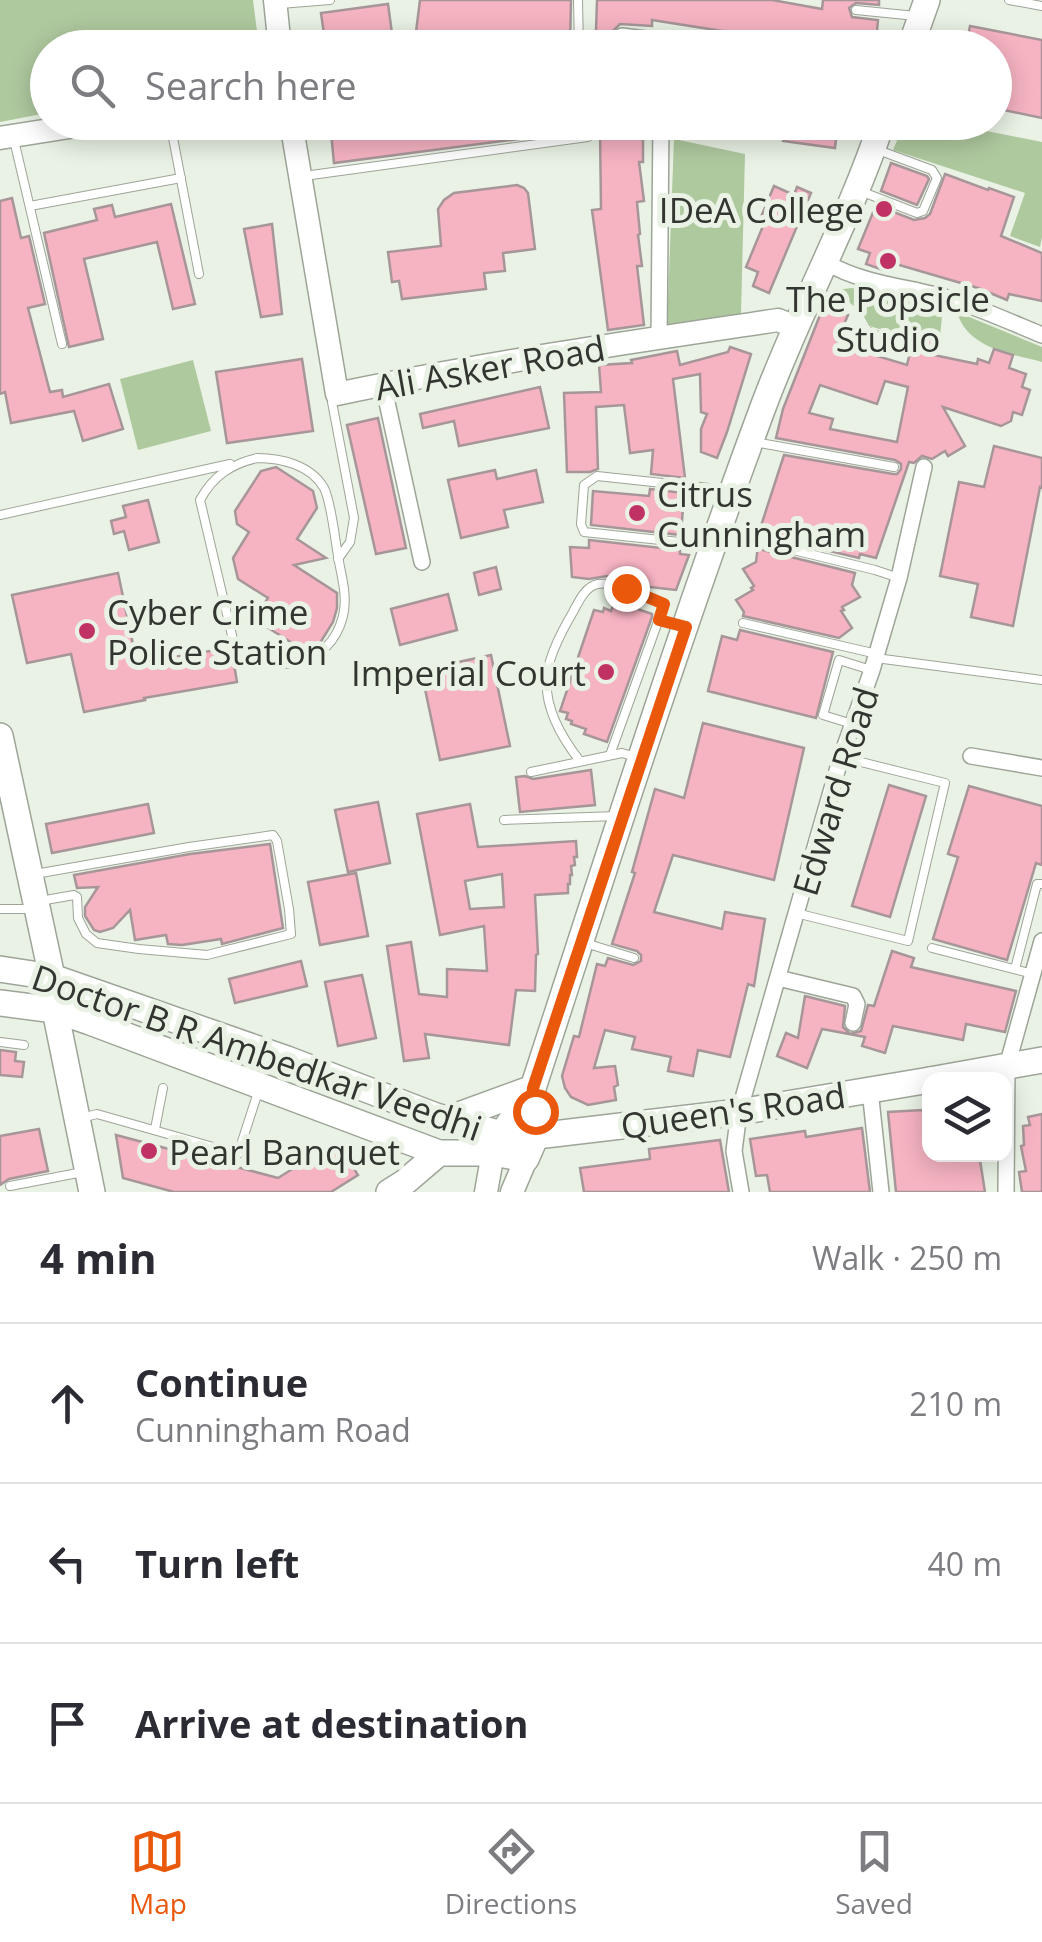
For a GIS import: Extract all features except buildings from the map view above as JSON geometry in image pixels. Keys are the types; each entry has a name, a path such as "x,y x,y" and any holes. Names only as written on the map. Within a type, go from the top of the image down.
{"main road":[{"path":"535,1143 533,1088 712,546 795,327 858,190 876,140"},
{"path":"0,736 10,829 30,875 90,1182"},
{"name":"Doctor B R Ambedkar Veedhi","path":"0,969 52,977 448,1119 497,1144"},
{"name":"Doctor B R Ambedkar Veedhi","path":"0,1004 55,1010 439,1152 535,1143"},
{"name":"Queen's Road","path":"974,1072 1042,1060"},
{"name":"Queen's Road","path":"535,1143 922,1081"},
{"path":"389,1192 439,1152 448,1119 533,1088"},
{"path":"497,1144 533,1088"}],"street":[{"path":"275,2 278,30"},
{"name":"Ali Asker Road","path":"294,140 337,394 778,320 795,327"},
{"path":"660,140 660,338"},
{"path":"826,262 871,280 953,300 1042,335"},
{"path":"384,384 422,562"},
{"name":"Edward Road","path":"740,1192 734,1150 739,1112 841,757 899,578 924,467"},
{"path":"971,756 1042,768"},
{"path":"1006,1192 1007,1066 1042,941"},
{"path":"778,978 853,996 857,1004 853,1022"},
{"path":"870,1090 881,1192"},
{"path":"512,1192 535,1143"},
{"path":"486,1192 497,1144"}],"lane":[{"path":"275,2 330,0"},
{"path":"578,0 579,30"},
{"path":"1009,0 1042,6"},
{"path":"856,10 924,8"},
{"path":"7,137 30,206 62,344"},
{"path":"173,140 199,274"},
{"path":"300,176 566,140"},
{"path":"858,190 916,213 923,211 937,178 932,170 873,149"},
{"path":"30,206 180,178"},
{"path":"337,394 332,402 354,518 350,542 338,559"},
{"path":"750,441 894,467"},
{"path":"0,514 257,458 283,460 307,471 325,490 345,608 338,630 324,649 303,661 278,665 254,659 234,644 200,500 222,472 244,461"},
{"path":"712,546 584,532 584,484 597,476 732,491"},
{"path":"765,543 899,578"},
{"path":"580,761 563,739 550,704 546,676 561,634 585,593 598,584 626,588 664,604 610,755"},
{"path":"659,620 686,627"},
{"path":"743,623 875,661"},
{"path":"852,724 823,715 839,660 1042,680"},
{"path":"531,772 622,753 640,759"},
{"path":"796,913 908,941 946,783 841,757"},
{"path":"504,820 622,816"},
{"path":"0,909 37,906 74,895 78,918 86,934 97,943 207,955 291,934 273,835 30,875"},
{"path":"1015,970 1038,884 1042,884"},
{"path":"581,942 634,958"},
{"path":"932,948 1033,974"},
{"path":"0,1042 24,1046"},
{"path":"77,1119 97,1114 238,1154 260,1084"},
{"path":"155,1129 163,1088"},
{"path":"10,1186 90,1182"}],"green space":[{"path":"0,0 253,0 257,30 30,30 30,116 0,122"},
{"path":"1012,136 1042,142 1040,247 1010,236 1025,193 893,150 897,140 1012,140"},
{"path":"674,140 745,154 741,314 667,328"},
{"path":"852,288 943,307 940,336 897,334 869,326 862,313 835,290"},
{"path":"957,312 1042,347 1042,362 980,342 962,324"},
{"path":"193,360 211,431 138,450 120,379"}],"place":[{"name":"IDeA College","path":"884,209"},
{"name":"The Popsicle Studio","path":"888,261"},
{"name":"Citrus Cunningham","path":"637,513"},
{"name":"Cyber Crime Police Station","path":"87,631"},
{"name":"Imperial Court","path":"606,672"},
{"name":"Pearl Banquet","path":"149,1151"}],"route":[{"path":"535,1111 533,1088 686,627 659,620 664,604 626,588"}]}
